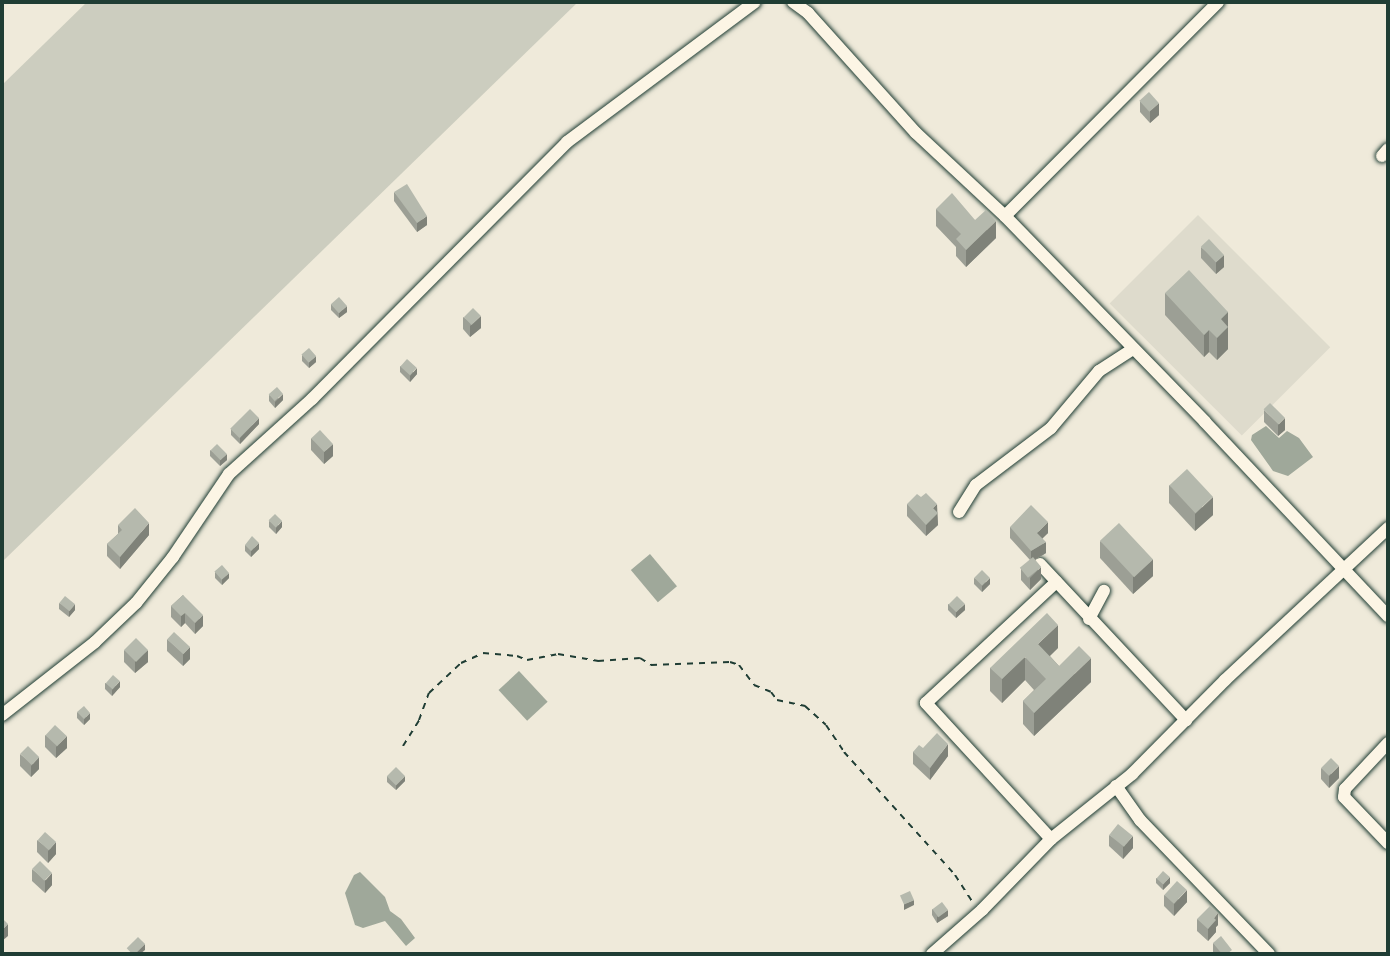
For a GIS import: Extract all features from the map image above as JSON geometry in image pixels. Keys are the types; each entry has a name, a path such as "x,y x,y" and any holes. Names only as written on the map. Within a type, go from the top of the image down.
{"street":[{"path":"2,715 95,642 136,603 173,557 229,474 312,399 567,142 755,2"},
{"path":"793,2 808,13 916,133 1005,216 1388,616"},
{"path":"1005,216 1218,2"},
{"path":"959,512 976,485 1051,428 1099,371 1133,349"},
{"path":"932,954 982,910 1051,839 1116,786 1388,528"},
{"path":"1040,564 1186,720"},
{"path":"1051,839 926,703 1056,582"},
{"path":"1089,619 1104,591"},
{"path":"1388,743 1345,789 1344,797 1388,843"},
{"path":"1116,786 1140,820 1269,954"}],"path":[{"path":"403,746 419,720 429,693 461,663 483,653 527,660 558,654 598,661 640,658 651,665 730,662 739,665 754,685 771,692 777,700 805,706 826,725 844,752 982,910"}],"shaded area":[{"path":"87,2 578,2 2,562 2,85"},
{"path":"1198,215 1330,347 1242,436 1110,303"},
{"path":"1266,426 1279,438 1287,431 1299,438 1313,457 1288,476 1273,471 1251,440 1252,435"},
{"path":"650,554 677,586 658,602 631,570"},
{"path":"519,671 548,702 527,721 499,690"},
{"path":"360,872 385,897 390,911 401,919 415,938 406,946 385,921 363,928 355,925 345,893 354,875"}],"building":[{"path":"1149,92 1159,103 1149,112 1139,101"},
{"path":"407,184 427,216 417,223 394,192"},
{"path":"952,193 975,220 986,210 996,221 966,250 956,239 961,234 936,209"},
{"path":"1209,239 1224,255 1216,263 1201,247"},
{"path":"1189,270 1228,312 1221,319 1228,327 1217,338 1209,330 1204,335 1165,293"},
{"path":"339,297 347,306 339,313 331,304"},
{"path":"473,308 481,316 472,325 464,317"},
{"path":"309,348 316,356 309,363 301,355"},
{"path":"407,359 417,368 410,375 400,366"},
{"path":"277,387 283,394 275,401 269,394"},
{"path":"1270,403 1285,418 1278,424 1264,409"},
{"path":"250,409 259,418 239,438 230,429"},
{"path":"320,430 333,444 324,452 311,438"},
{"path":"217,444 227,454 221,460 211,450"},
{"path":"1187,469 1213,497 1195,513 1169,485"},
{"path":"926,493 937,504 933,508 938,513 926,525 907,504 917,494 921,497"},
{"path":"1031,505 1048,522 1037,533 1046,542 1031,551 1010,527"},
{"path":"135,508 149,523 120,557 107,544 122,530 118,525"},
{"path":"275,514 282,521 276,527 269,520"},
{"path":"1119,523 1153,560 1134,577 1100,541"},
{"path":"252,536 259,543 251,551 245,545"},
{"path":"1033,557 1041,567 1028,578 1020,568"},
{"path":"222,565 229,573 222,580 214,572"},
{"path":"982,570 990,578 982,586 974,578"},
{"path":"183,595 203,615 195,623 171,606"},
{"path":"65,596 75,604 69,611 59,603"},
{"path":"957,596 965,604 956,612 949,604"},
{"path":"1047,613 1058,625 1038,644 1059,666 1079,646 1091,658 1034,713 1023,701 1046,679 1025,657 1002,679 990,668"},
{"path":"174,632 190,647 183,654 167,639"},
{"path":"136,638 148,650 136,662 124,650"},
{"path":"113,675 120,681 113,689 106,683"},
{"path":"84,706 90,713 84,719 77,712"},
{"path":"55,725 67,736 57,746 45,735"},
{"path":"937,733 948,744 930,768 913,752 919,745 923,748"},
{"path":"28,746 39,757 32,765 20,754"},
{"path":"1331,758 1339,766 1329,776 1321,768"},
{"path":"396,767 405,776 396,785 387,776"},
{"path":"1118,824 1133,836 1124,847 1109,835"},
{"path":"45,832 56,842 49,850 38,840"},
{"path":"40,861 52,873 44,881 32,869"},
{"path":"1163,871 1170,877 1163,884 1156,879"},
{"path":"1177,881 1187,890 1174,904 1164,895"},
{"path":"910,891 914,900 904,905 900,895"},
{"path":"942,902 948,910 938,917 932,909"},
{"path":"1210,906 1218,913 1208,929 1197,919"},
{"path":"1221,936 1232,950 1227,954 1222,954 1213,943"},
{"path":"138,937 145,944 135,954 127,948"}]}
